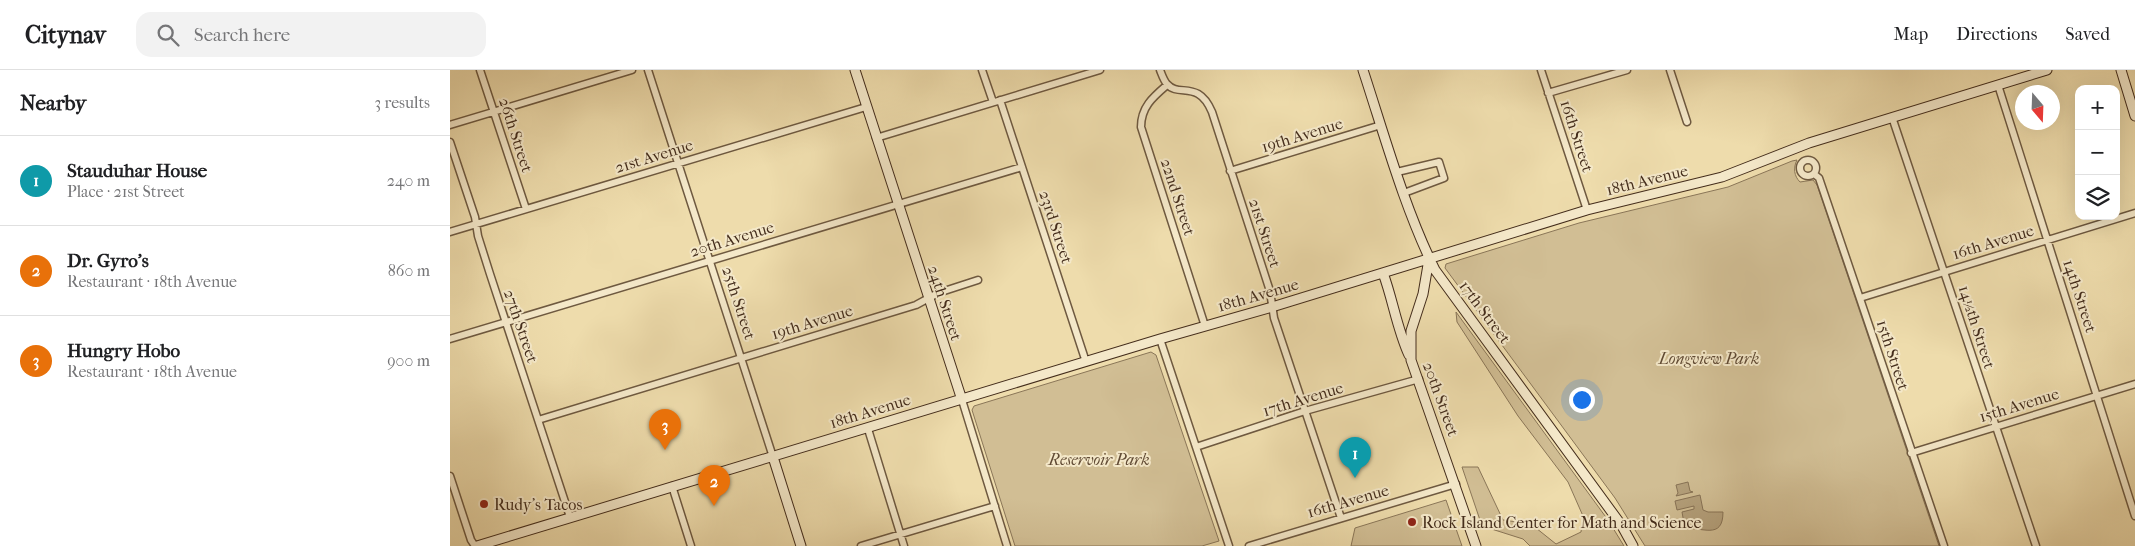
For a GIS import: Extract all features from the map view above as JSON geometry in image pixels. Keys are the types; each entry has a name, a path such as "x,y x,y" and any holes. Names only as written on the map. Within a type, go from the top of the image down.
{"street":[{"name":"26th Street","path":"480,70 526,209"},
{"path":"450,125 632,70"},
{"name":"25th Street","path":"648,70 801,546"},
{"name":"24th Street","path":"855,70 1008,546"},
{"path":"982,70 993,102"},
{"path":"876,138 1100,70"},
{"path":"1160,70 1167,84"},
{"name":"17th Street","path":"1363,70 1404,193 1434,270 1622,526 1633,546"},
{"name":"16th Street","path":"1540,70 1587,210"},
{"path":"1548,93 1627,70"},
{"path":"1670,70 1687,122"},
{"name":"18th Avenue","path":"476,546 868,429 1160,339 1272,307 1587,210 1722,177 1809,143 1892,116 1998,86 2030,72 2047,70"},
{"path":"2121,70 2135,116"},
{"name":"21st Street","path":"1167,84 1176,89 1196,92 1205,100 1212,112 1270,291 1274,318 1340,518"},
{"name":"22nd Street","path":"1167,84 1144,108 1140,127 1205,326"},
{"name":"14th Street","path":"1998,86 2135,516"},
{"name":"23rd Street","path":"1000,100 1086,362"},
{"name":"21st Avenue","path":"450,232 866,107"},
{"name":"14½th Street","path":"1892,116 2036,546"},
{"name":"19th Avenue","path":"1230,171 1381,125"},
{"name":"27th Street","path":"450,142 478,236 570,517"},
{"path":"1397,172 1440,162 1444,178 1404,193"},
{"name":"20th Avenue","path":"450,339 1022,167"},
{"name":"15th Street","path":"1814,174 1819,178 1944,546"},
{"name":"16th Avenue","path":"1860,298 2135,213"},
{"name":"20th Street","path":"1429,259 1423,294 1411,331 1411,360 1456,484 1476,546"},
{"path":"1383,272 1393,301 1400,335 1411,360"},
{"name":"19th Avenue","path":"538,420 916,305 938,293 978,280"},
{"path":"1160,339 1229,546"},
{"name":"17th Avenue","path":"1196,447 1305,411 1419,379"},
{"name":"15th Avenue","path":"1911,453 2135,384"},
{"path":"868,429 904,546"},
{"path":"450,476 469,535 476,546"},
{"name":"16th Avenue","path":"1249,546 1456,484"},
{"path":"672,486 691,546"},
{"path":"861,546 995,506"}],"green space":[{"name":"Longview Park","path":"1797,160 1795,172 1798,180 1800,182 1813,180 1817,185 1939,546 1645,546 1615,498 1445,268 1446,264 1579,223 1728,187"},
{"path":"1456,312 1608,520 1624,546 1530,546 1523,539 1482,526 1462,467 1478,467 1503,520 1531,524 1556,544 1581,532 1583,516 1568,482 1518,416 1457,322"},
{"name":"Reservoir Park","path":"1151,352 1156,355 1219,541 1202,546 1015,546 972,410 974,406"},
{"name":"Rock Island Center for Math and Science","path":"1446,500 1462,546 1351,546 1355,528"}],"shaded area":[{"path":"1688,482 1690,491 1693,492 1676,496 1678,493 1676,485"},
{"path":"1700,495 1703,510 1723,512 1722,521 1715,529 1685,529 1682,512 1694,509 1694,506 1677,510 1675,501"}],"place":[{"name":"Hungry Hobo","path":"665,450"},
{"name":"Stauduhar House","path":"1355,478"},
{"name":"Rudy's Tacos","path":"484,504"},
{"name":"Dr. Gyro's","path":"714,506"},
{"name":"Rock Island Center for Math and Science","path":"1412,522"}]}
